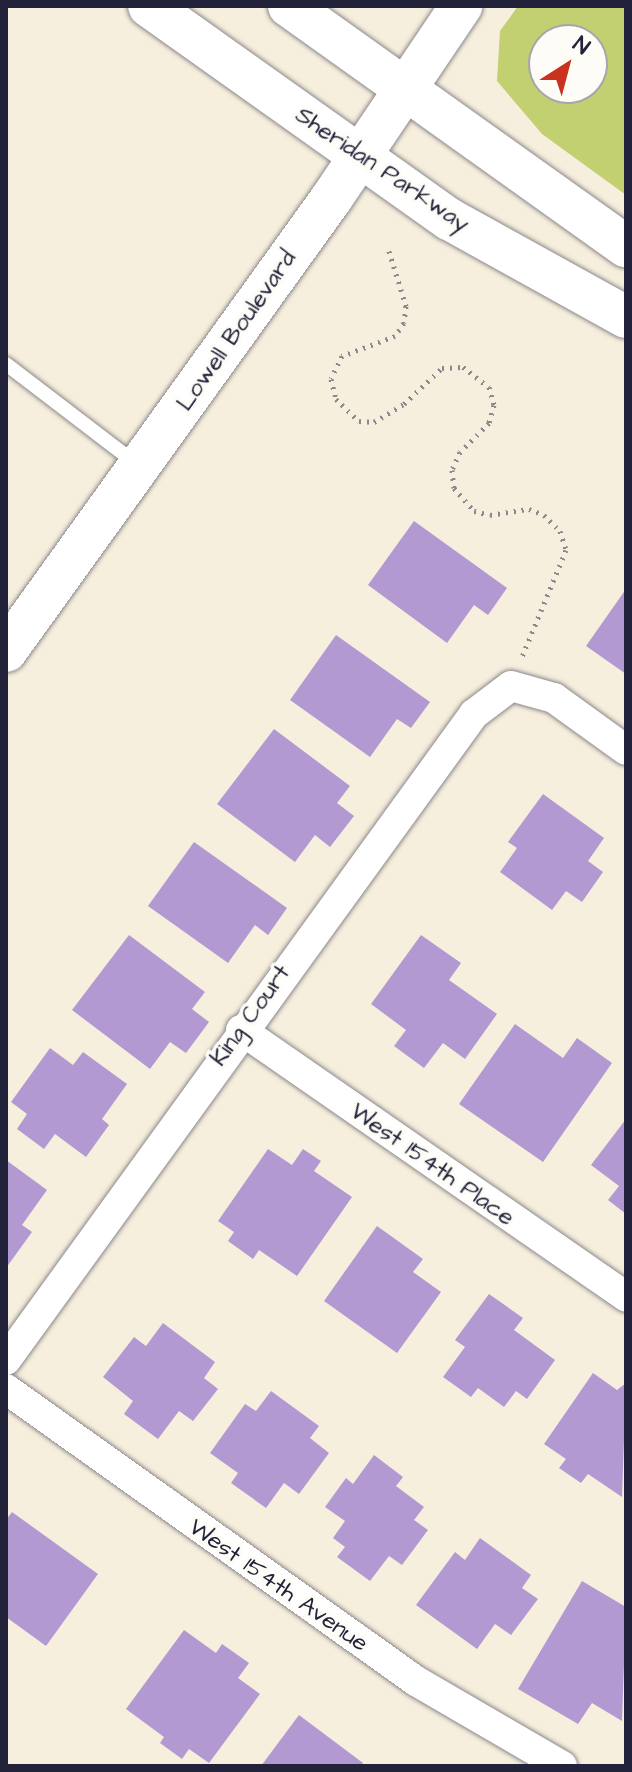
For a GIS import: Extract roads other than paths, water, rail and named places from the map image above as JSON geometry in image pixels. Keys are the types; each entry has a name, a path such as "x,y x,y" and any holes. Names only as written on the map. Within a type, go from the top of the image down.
{"main road":[{"name":"Sheridan Parkway","path":"149,6 449,219 626,317"},
{"path":"289,6 626,246"},
{"name":"Lowell Boulevard","path":"6,651 359,157 461,6"}],"street":[{"name":"King Court","path":"6,1360 445,748 474,714 511,686 554,698 626,750"},
{"name":"West 154th Place","path":"241,1030 626,1297"},
{"name":"West 154th Avenue","path":"6,1389 416,1681 562,1766"}],"lane":[{"path":"6,364 140,467"}]}
